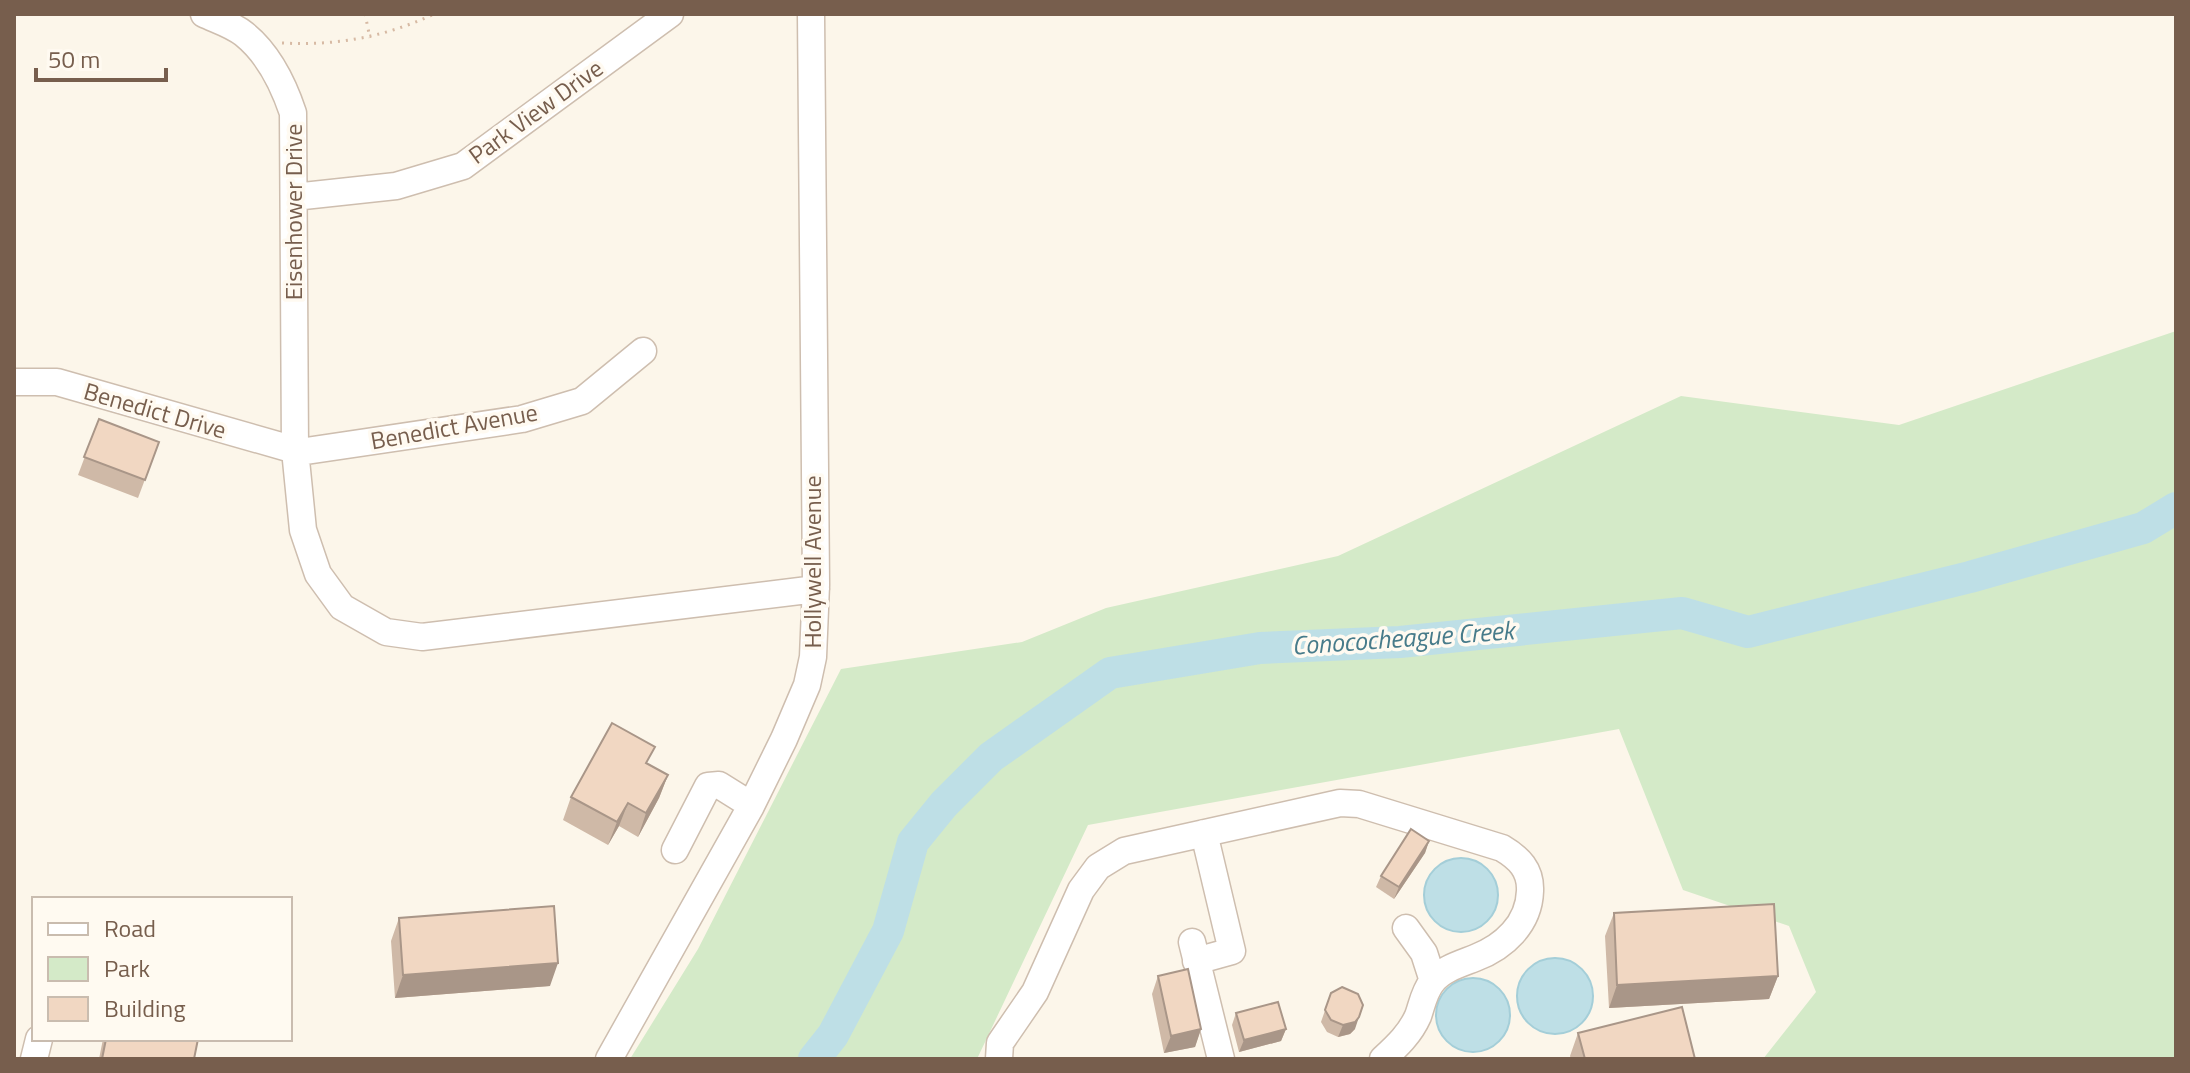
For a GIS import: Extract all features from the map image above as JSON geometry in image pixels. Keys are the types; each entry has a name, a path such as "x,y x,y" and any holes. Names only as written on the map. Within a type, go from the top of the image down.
{"street":[{"name":"Eisenhower Drive","path":"204,14 243,33 283,82 293,113 295,450 303,530 318,574 342,607 386,632 422,637 816,589"},
{"name":"Park View Drive","path":"294,197 396,186 463,166 670,14"},
{"name":"Hollywell Avenue","path":"609,1059 751,805 807,685 813,657 816,589 811,14"},
{"name":"Benedict Avenue","path":"295,450 306,451 522,419 582,401 643,351"},
{"name":"Benedict Drive","path":"14,382 57,382 295,450"},
{"path":"675,850 708,786 719,785 751,805"},
{"path":"999,1059 1000,1043 1035,992 1081,890 1098,867 1124,851 1340,803 1359,804 1502,848 1516,857 1527,871 1531,888 1529,908 1515,932 1501,945 1449,968 1433,981 1402,1042 1383,1059"},
{"path":"1204,833 1232,951 1194,951 1221,1059"},
{"path":"1406,928 1424,953 1433,981"}],"path":[{"path":"365,14 370,38"},
{"path":"251,42 297,44 370,38 434,14"}],"green space":[{"path":"2176,331 2176,1059 1763,1059 1816,992 1789,926 1683,890 1619,729 1088,825 977,1059 630,1059 698,949 841,669 1022,642 1106,608 1338,556 1681,396 1899,425"}],"water":[{"path":"1454,858 1468,858 1482,864 1492,874 1498,895 1492,916 1482,926 1468,932 1454,932 1440,926 1430,916 1424,902 1424,888 1430,874 1440,864"},
{"path":"1555,958 1569,961 1582,969 1590,982 1593,996 1590,1010 1582,1023 1569,1031 1555,1034 1541,1031 1528,1023 1520,1010 1517,996 1520,982 1528,969 1541,961"},
{"path":"1466,978 1480,978 1494,984 1504,994 1510,1015 1504,1036 1494,1046 1480,1052 1466,1052 1452,1046 1442,1036 1436,1022 1436,1008 1442,994 1452,984"}],"building":[{"path":"99,419 159,442 145,480 84,457"},
{"path":"612,723 655,747 646,763 668,775 646,813 628,803 617,822 571,797"},
{"path":"1411,829 1429,841 1399,887 1381,876"},
{"path":"1774,904 1778,976 1617,985 1614,913"},
{"path":"554,906 558,963 403,975 399,918"},
{"path":"1188,969 1201,1029 1171,1036 1158,976"},
{"path":"1342,987 1358,994 1363,1005 1355,1022 1343,1025 1331,1020 1325,1010 1331,993"},
{"path":"1278,1002 1286,1029 1244,1040 1236,1013"},
{"path":"1682,1007 1695,1059 1585,1059 1578,1033"},
{"path":"106,1041 198,1041 194,1059 102,1059"}],"waterway":[{"name":"Conococheague Creek","path":"814,1059 833,1035 888,931 913,842 944,804 991,757 1110,673 1260,648 1400,642 1682,613 1748,632 1970,577 2143,528 2176,508"}]}
